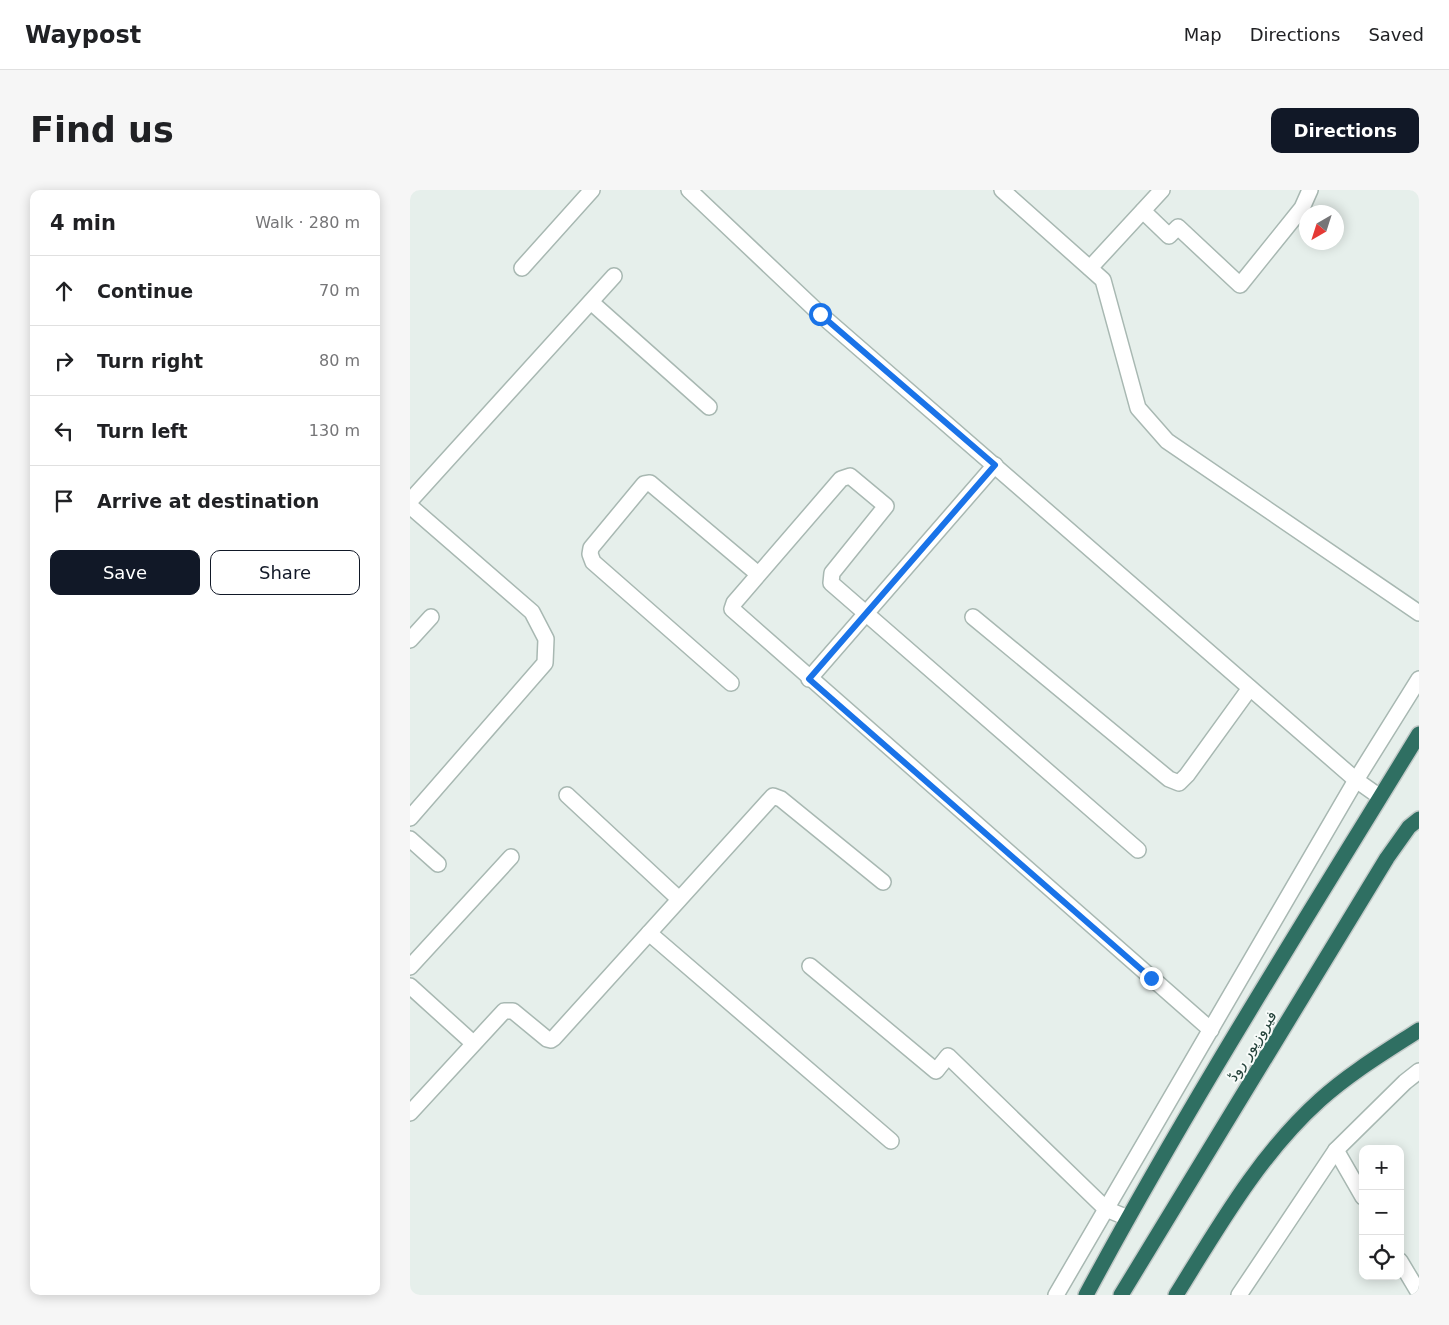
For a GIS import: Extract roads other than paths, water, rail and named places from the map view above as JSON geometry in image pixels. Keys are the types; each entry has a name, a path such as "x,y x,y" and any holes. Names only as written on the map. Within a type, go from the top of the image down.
{"highway":[{"path":"1086,1295 1128,1218 1264,986 1419,734"},
{"name":"فیروزپور روڈ","path":"1121,1295 1388,858 1409,827 1419,819"},
{"path":"1176,1295 1240,1192 1278,1143 1319,1101 1356,1071 1419,1030"}],"street":[{"path":"522,268 592,190"},
{"path":"689,190 820,314 1356,780 1380,797"},
{"path":"1002,190 1103,280 1138,408 1167,441 1419,613"},
{"path":"1090,268 1162,190"},
{"path":"1143,211 1169,236 1178,227 1240,285 1302,208 1310,190"},
{"path":"410,501 614,276"},
{"path":"591,302 709,407"},
{"path":"809,679 995,465"},
{"path":"1138,850 831,583 832,573 886,506 850,476 841,478 758,574 734,603 732,609 809,679 1211,1030"},
{"path":"731,683 593,562 590,554 591,548 644,484 650,483 758,574"},
{"path":"410,506 532,612 546,639 544,663 410,818"},
{"path":"410,640 431,617"},
{"path":"972,617 1169,779 1178,784 1187,775 1250,688"},
{"path":"1056,1295 1356,780 1419,679"},
{"path":"567,795 679,899"},
{"path":"410,1113 473,1043 508,1010 551,1040 773,796 781,799 883,882"},
{"path":"410,840 438,864"},
{"path":"410,967 511,857"},
{"path":"649,933 891,1141"},
{"path":"810,966 936,1071 948,1056 1106,1209 1128,1218"},
{"path":"410,986 473,1043"},
{"path":"1239,1295 1336,1150 1405,1082 1419,1071"},
{"path":"1336,1150 1359,1190"},
{"path":"1404,1268 1419,1293"}]}
